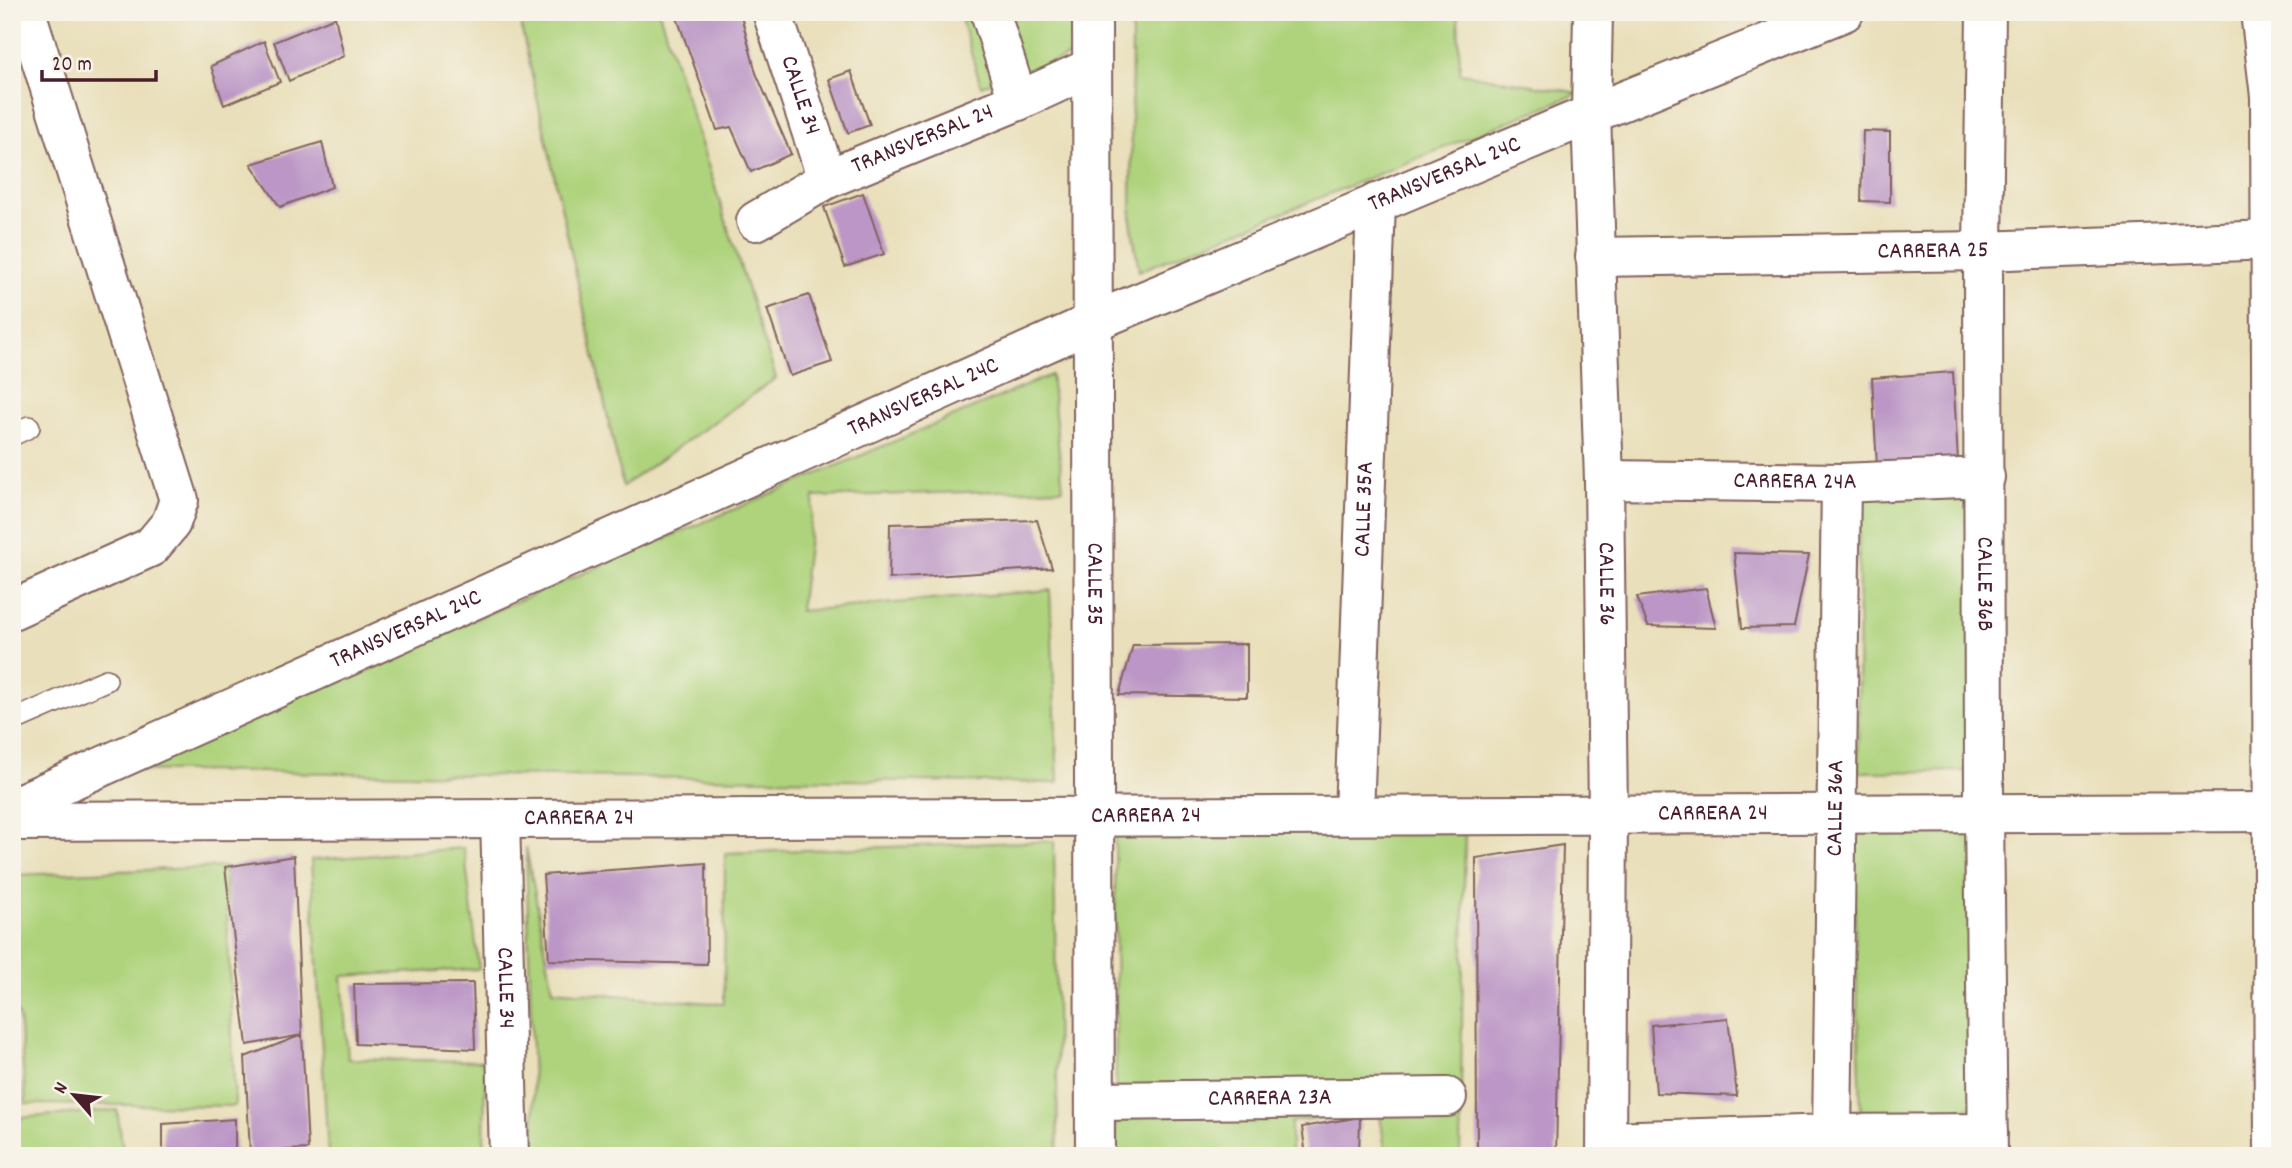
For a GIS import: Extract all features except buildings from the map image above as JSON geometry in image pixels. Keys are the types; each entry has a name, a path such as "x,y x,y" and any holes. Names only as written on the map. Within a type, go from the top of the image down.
{"street":[{"path":"12,610 151,547 171,523 179,500 26,12"},
{"name":"CALLE 34","path":"772,12 827,179"},
{"path":"990,12 1018,101"},
{"name":"CALLE 35","path":"1092,12 1095,1156"},
{"name":"CALLE 36","path":"1593,12 1591,114 1604,481 1608,814 1606,1148"},
{"name":"TRANSVERSAL 24C","path":"12,807 1093,322 1591,114 1805,20 1844,12"},
{"name":"CALLE 36B","path":"1986,12 1983,251 1984,813 1988,1144"},
{"path":"2260,12 2275,96 2271,240 2276,328 2274,1156"},
{"name":"TRANSVERSAL 24","path":"756,221 827,179 1018,101 1092,67"},
{"name":"CALLE 35A","path":"1354,815 1376,203"},
{"name":"CARRERA 25","path":"1595,257 1983,251 2271,240"},
{"name":"CARRERA 24A","path":"1604,481 1841,483 1985,477"},
{"name":"CALLE 36A","path":"1832,1134 1841,483"},
{"name":"CARRERA 24","path":"12,821 2276,812"},
{"name":"CALLE 34","path":"500,818 509,1156"},
{"name":"CARRERA 23A","path":"1095,1101 1447,1097"},
{"path":"1606,1148 1832,1134 1988,1144"}],"lane":[{"path":"12,721 106,680"}],"green space":[{"path":"518,12 659,12 776,378 623,486"},
{"path":"959,12 1072,12 1073,55 981,86"},
{"path":"1132,12 1458,12 1460,73 1579,93 1139,271 1131,221"},
{"path":"1051,375 1063,489 814,497 800,611 1050,590 1058,783 119,770"},
{"path":"1859,485 1975,485 1975,771 1858,772"},
{"path":"1465,828 1460,1156 1386,1156 1379,1109 1291,1122 1291,1156 1116,1156 1115,831"},
{"path":"1972,828 1981,1107 1861,1112 1852,832"},
{"path":"1054,841 1058,1156 535,1156 526,847 553,990 724,1004 725,853"},
{"path":"464,848 479,969 342,976 348,1059 485,1061 484,1156 318,1156 328,1154 311,860"},
{"path":"225,867 235,1106 26,1104 19,1017 12,1006 12,875"},
{"path":"117,1110 124,1156 16,1156 17,1118"}]}
